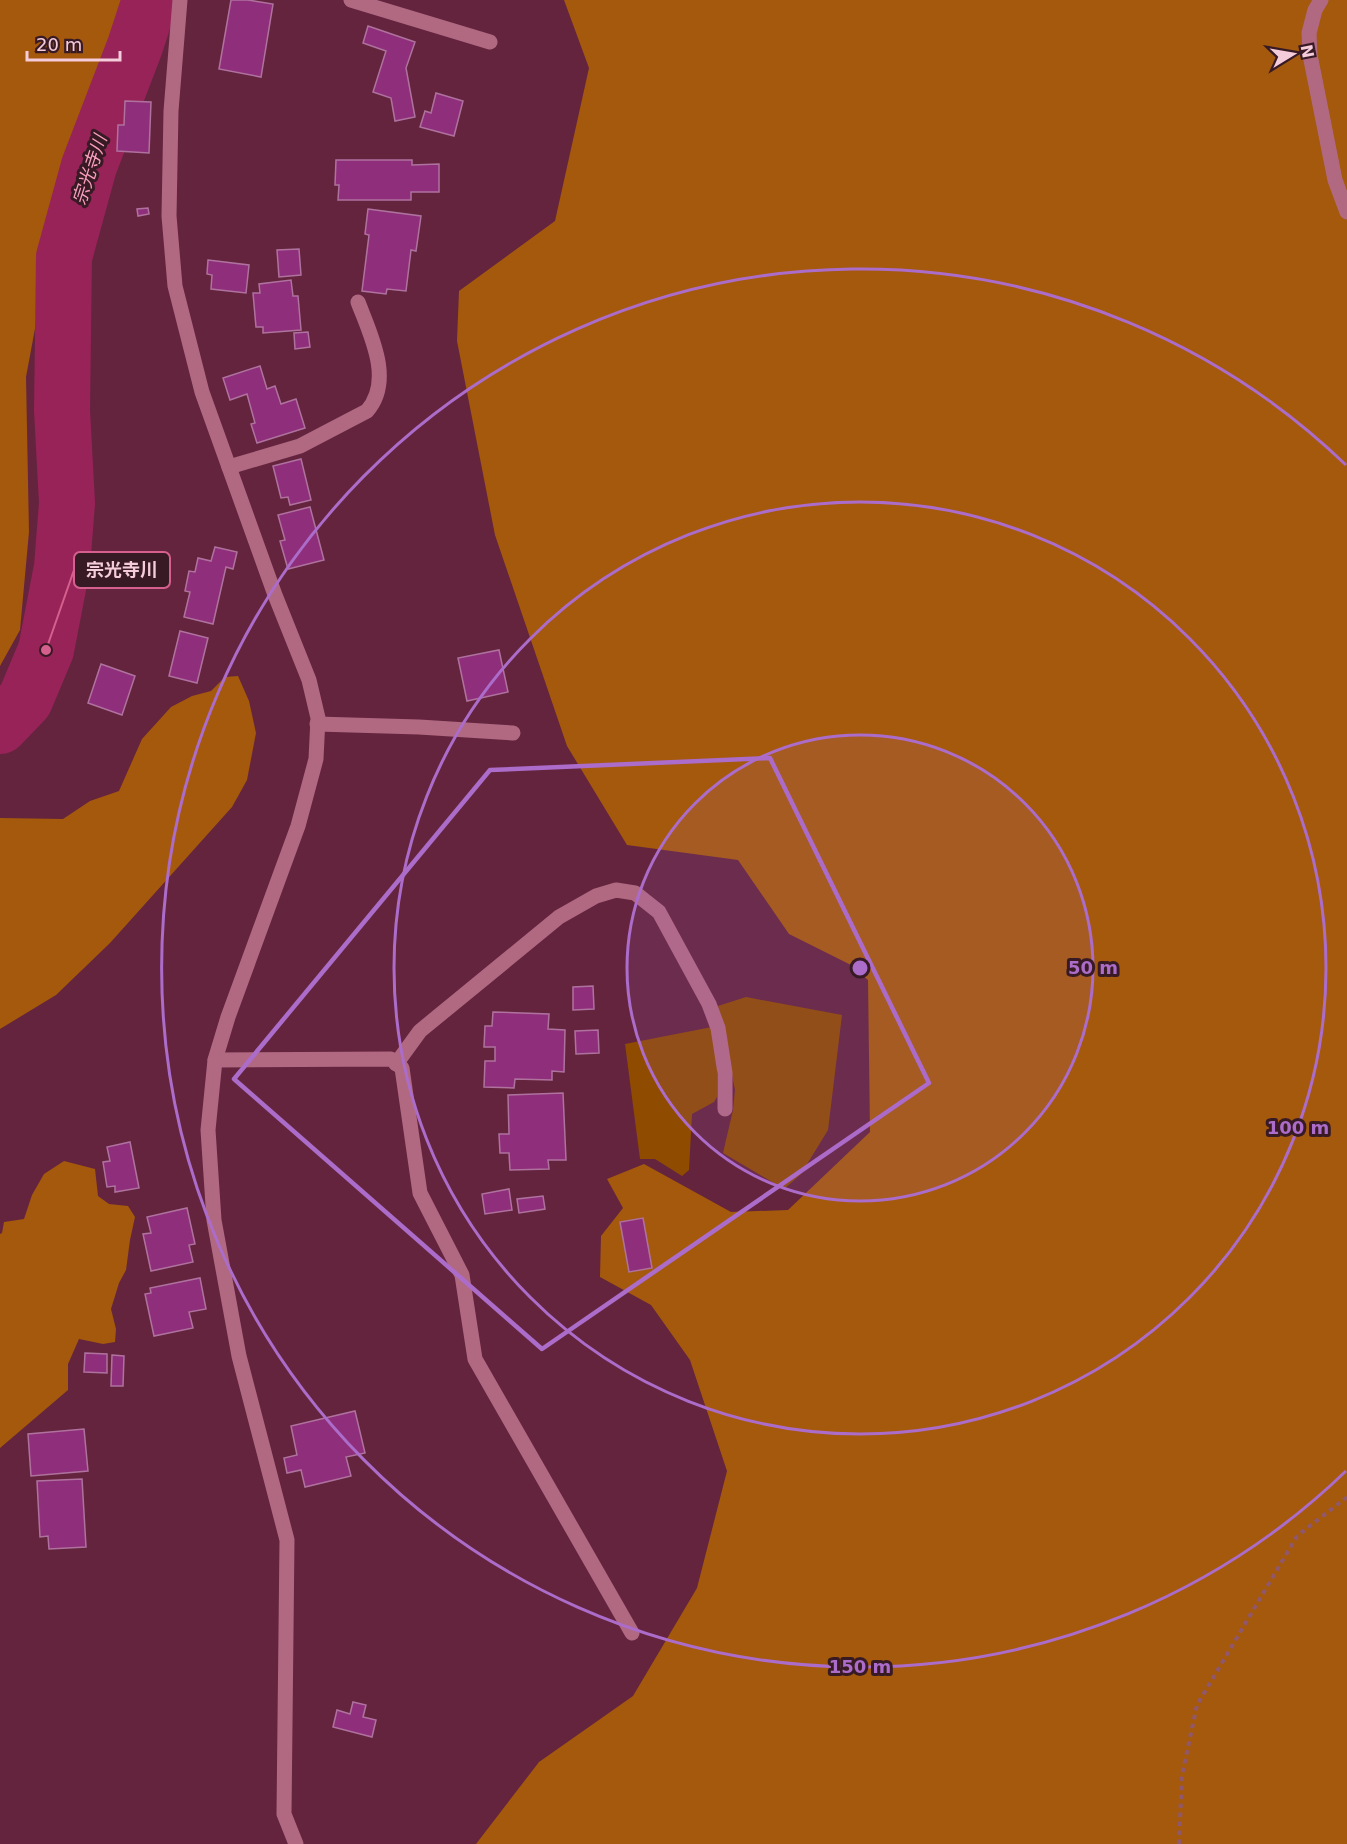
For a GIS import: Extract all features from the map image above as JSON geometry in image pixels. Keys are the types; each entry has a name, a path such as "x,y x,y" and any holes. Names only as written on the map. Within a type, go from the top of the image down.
{"street":[{"path":"180,0 171,111 170,204 175,286 202,392 275,595 309,680 318,718 316,759 298,826 250,953 214,1060 208,1130 214,1220 239,1356 287,1540 284,1814 296,1844"},
{"path":"351,0 490,42"},
{"path":"1321,0 1315,10 1309,33 1310,55 1335,180 1347,212"},
{"path":"229,467 300,446 367,411 374,403 378,391 379,369 373,341 358,302"},
{"path":"317,724 513,733"},
{"path":"396,1064 420,1031 559,917 596,896 616,890 635,893 659,912 709,1004 718,1028 725,1072 725,1109"},
{"path":"214,1060 391,1059 402,1068 420,1193 462,1275 475,1359 632,1633"}],"path":[{"path":"1179,1844 1182,1775 1197,1705 1297,1536 1347,1497"}],"highlighted area":[{"path":"770,758 929,1083 542,1349 234,1079 490,770"}],"shaded area":[{"path":"0,0 123,0 128,4 124,30 89,115 56,216 26,377 29,532 20,630 0,666"},
{"path":"564,0 1347,0 1347,1844 476,1844 539,1762 633,1696 697,1588 727,1471 690,1360 651,1305 600,1277 601,1236 623,1208 607,1179 644,1164 731,1212 788,1210 870,1132 868,980 851,965 789,934 738,860 627,845 567,746 495,535 457,341 459,291 555,221 589,68"},
{"path":"238,676 249,701 256,733 247,780 232,807 110,943 56,995 0,1029 0,818 63,819 90,801 119,791 142,739 171,707 192,696 211,691 225,677"},
{"path":"746,997 842,1015 828,1130 801,1174 784,1189 723,1153 735,1090 718,1006"},
{"path":"712,1027 717,1053 717,1097 714,1102 692,1114 689,1170 682,1176 655,1159 640,1159 625,1044"},
{"path":"64,1161 95,1169 98,1196 109,1204 128,1206 135,1217 126,1270 119,1283 111,1309 116,1329 115,1342 103,1344 79,1339 68,1364 68,1390 0,1448 0,1234 4,1222 24,1219 32,1195 44,1174"}],"building":[{"path":"231,0 273,4 261,77 219,69"},
{"path":"368,26 415,42 406,68 415,117 395,121 391,98 373,92 386,51 363,43"},
{"path":"436,93 463,101 454,136 420,127 425,111 431,113"},
{"path":"125,101 151,102 149,153 117,151 118,125 124,125"},
{"path":"336,160 412,160 412,165 439,164 439,192 411,192 411,200 338,200 339,185 335,185"},
{"path":"148,208 149,214 138,216 137,209"},
{"path":"368,209 421,216 416,251 411,250 406,291 387,289 386,294 362,291 369,235 365,234"},
{"path":"299,249 301,275 279,277 277,250"},
{"path":"208,260 249,265 246,293 211,289 212,275 207,274"},
{"path":"291,280 293,296 298,296 301,330 263,333 263,327 256,327 253,293 260,293 259,284"},
{"path":"308,332 310,347 295,349 294,333"},
{"path":"260,366 267,389 275,386 281,404 296,399 305,428 257,443 251,424 255,423 247,394 230,400 223,378"},
{"path":"301,459 311,500 290,505 288,497 281,498 273,466"},
{"path":"310,507 324,560 288,569 280,541 285,540 278,515"},
{"path":"215,547 237,552 233,569 226,567 213,624 184,617 190,592 185,591 189,571 195,572 198,558 211,561"},
{"path":"180,631 208,638 197,683 169,676"},
{"path":"499,650 508,692 467,701 458,658"},
{"path":"101,664 135,676 122,715 88,703"},
{"path":"593,986 594,1009 573,1010 573,987"},
{"path":"493,1012 549,1014 548,1029 565,1030 564,1072 552,1071 552,1080 515,1079 514,1088 484,1087 485,1061 495,1061 495,1047 484,1047 485,1026 492,1026"},
{"path":"598,1030 599,1053 576,1054 575,1031"},
{"path":"563,1093 566,1160 548,1160 549,1169 510,1170 509,1153 500,1153 499,1134 509,1134 508,1095"},
{"path":"130,1142 139,1188 115,1192 115,1186 107,1187 103,1162 110,1161 107,1147"},
{"path":"509,1189 512,1210 485,1214 482,1194"},
{"path":"543,1196 545,1209 519,1213 517,1199"},
{"path":"187,1208 195,1244 189,1245 193,1262 151,1271 143,1234 151,1233 147,1217"},
{"path":"643,1218 652,1268 629,1272 620,1222"},
{"path":"200,1278 206,1309 189,1312 193,1328 154,1336 145,1294 151,1293 150,1288"},
{"path":"85,1353 107,1354 107,1373 84,1372"},
{"path":"112,1355 124,1356 123,1386 111,1386"},
{"path":"355,1411 365,1453 346,1457 351,1476 305,1487 301,1470 287,1473 284,1458 297,1455 291,1426"},
{"path":"84,1429 88,1471 31,1476 28,1434"},
{"path":"82,1479 86,1547 49,1549 48,1536 40,1537 37,1481"},
{"path":"353,1702 366,1705 363,1717 376,1720 372,1737 333,1727 337,1710 350,1714"}],"waterway":[{"name":"宗光寺川","path":"0,726 25,700 46,650 62,567 67,503 62,410 64,257 89,166 150,0"}],"place":[{"name":"宗光寺川","path":"46,650"}]}
